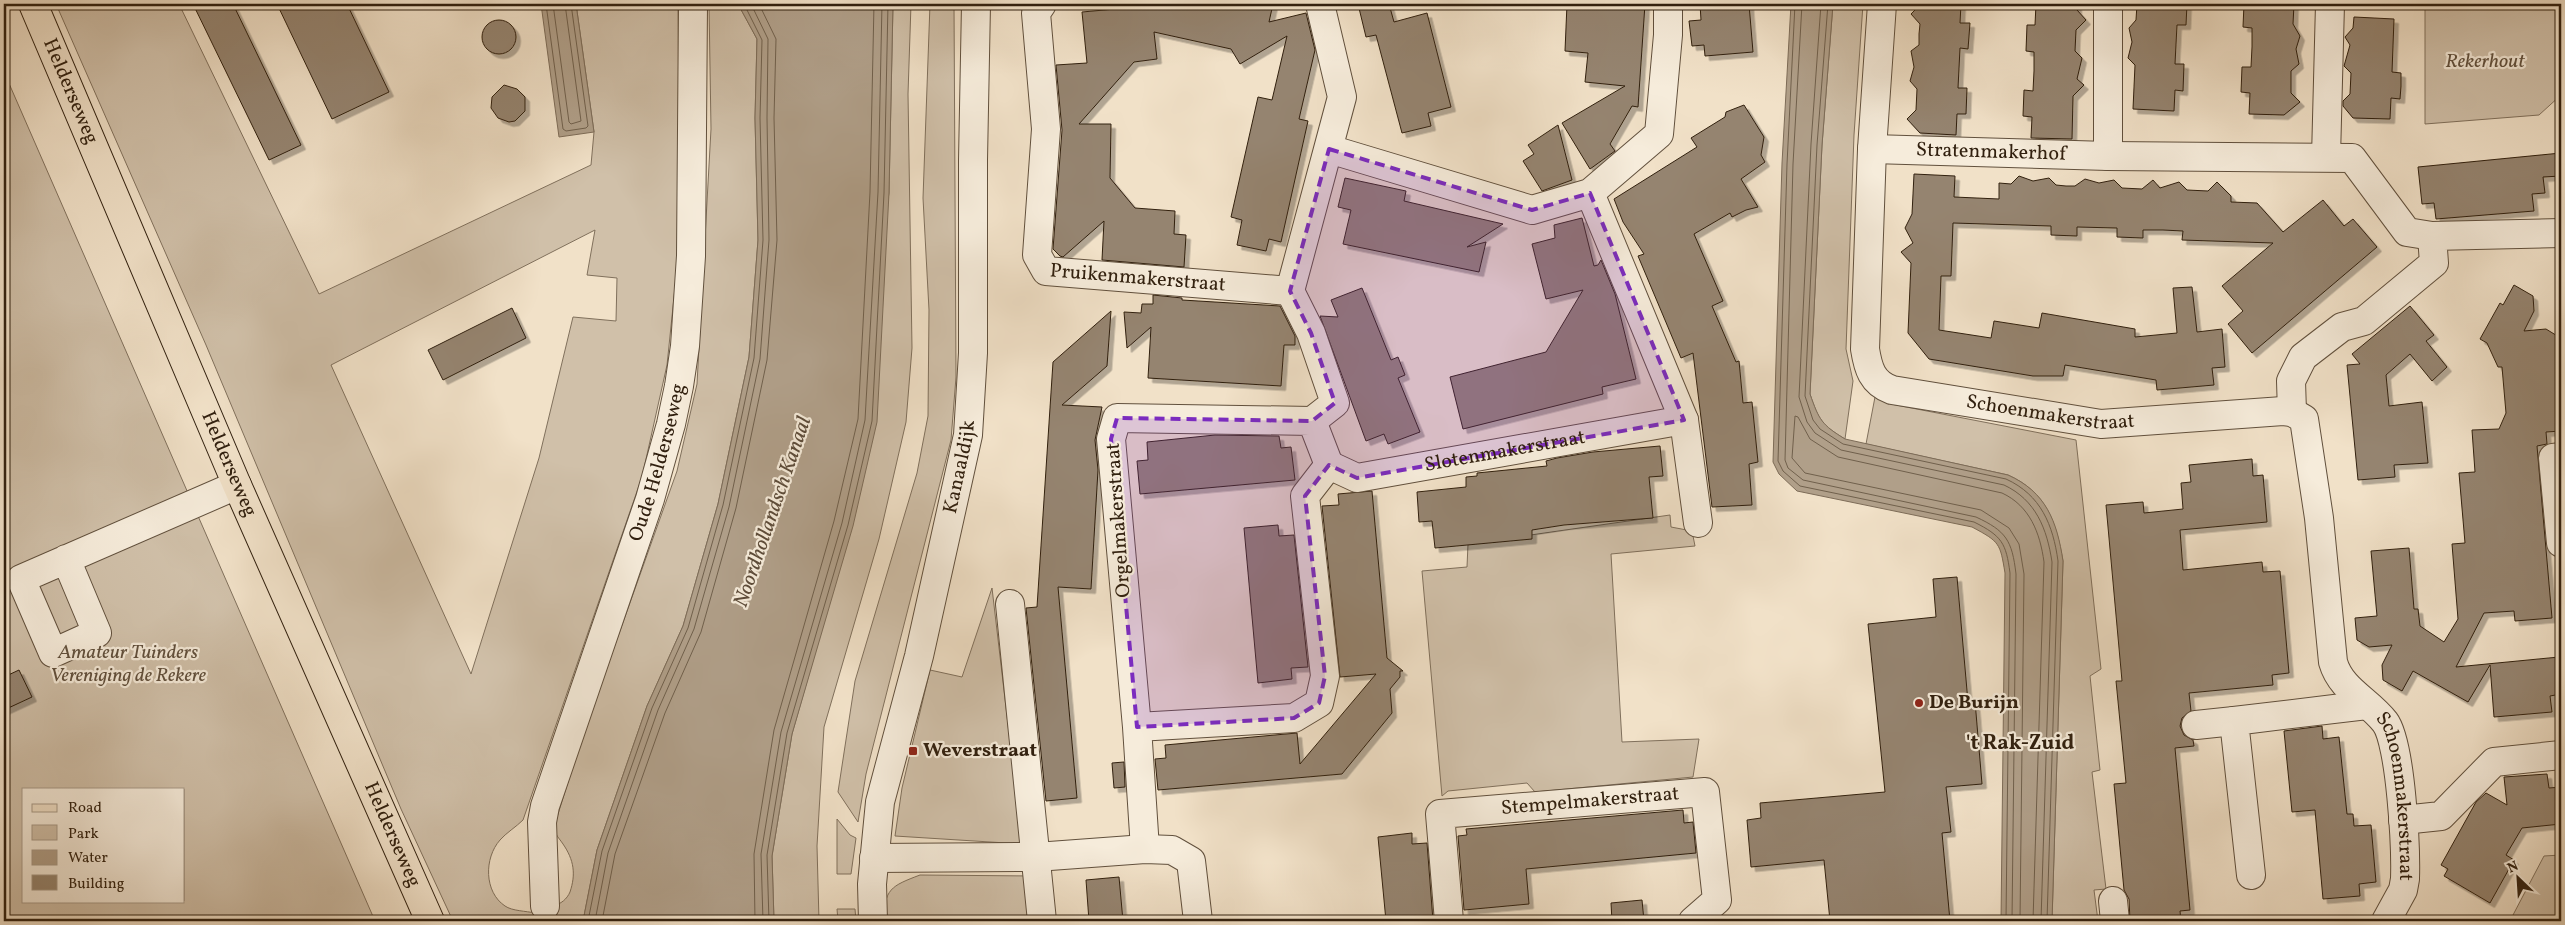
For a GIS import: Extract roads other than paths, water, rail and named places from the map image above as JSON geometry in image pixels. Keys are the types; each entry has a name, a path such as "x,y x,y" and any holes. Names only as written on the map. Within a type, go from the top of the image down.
{"main road":[{"name":"Helderseweg","path":"33,4 236,485 430,921"}],"street":[{"name":"Oude Helderseweg","path":"546,906 542,822 545,806 653,490 679,386 685,346 691,256 693,4"},
{"name":"Kanaaldijk","path":"873,921 874,858 880,802 919,656 968,434 973,353 973,160 976,4"},
{"name":"Pruikenmakerstraat","path":"1042,4 1036,13 1046,129 1037,255 1046,271 1290,291"},
{"path":"1137,727 1294,718 1319,703 1325,676 1305,496 1329,465 1312,421 1335,403 1311,334 1290,291 1342,97 1320,4"},
{"path":"1329,149 1532,210 1590,194 1659,134 1668,35 1668,4"},
{"name":"Schoenmakerstraat","path":"1882,4 1872,149 1865,349 1870,371 1876,382 1885,387 2071,421 2100,424 2292,412 2304,419 2319,518 2334,662 2342,682 2386,723 2395,746 2402,820 2405,885 2386,921"},
{"path":"2108,4 2108,156"},
{"path":"2326,157 2330,4"},
{"name":"Stratenmakerhof","path":"1872,149 2108,156 2352,158 2407,232 2432,236"},
{"path":"1590,194 1684,420 1698,523"},
{"path":"2292,412 2291,381 2303,357 2342,327 2364,321 2434,263 2432,236 2561,233"},
{"name":"Orgelmakerstraat","path":"1145,849 1137,727 1111,439 1117,418 1312,421"},
{"name":"Slotenmakerstraat","path":"1329,465 1357,478 1684,420"},
{"path":"2561,457 2553,458 2561,543"},
{"path":"66,560 236,485"},
{"path":"1010,604 1042,921"},
{"name":"Schoenmakerstraat","path":"2196,725 2367,705"},
{"path":"2234,721 2251,875"},
{"path":"2402,820 2441,816 2494,762 2561,755"},
{"name":"Stempelmakerstraat","path":"1449,921 1440,814 1706,792 1718,900 1693,921"},
{"path":"874,858 1036,857 1145,849 1172,850 1191,861 1198,921"}],"water":[{"path":"541,4 576,4 594,132 559,137"},
{"name":"Noordhollandsch Kanaal","path":"738,4 893,4 889,193 877,422 853,526 792,734 772,856 774,921 583,921 597,850 647,706 683,626 718,504 749,357 758,240 755,118 757,39"},
{"path":"1791,4 1833,4 1822,145 1810,394 1819,416 1831,430 1845,439 2008,475 2032,490 2041,499 2057,533 2063,561 2052,921 2001,921 2005,573 2002,555 1997,544 1988,536 1972,527 1797,491 1779,474 1773,462 1782,163"}],"place":[{"name":"De Burijn","path":"1919,703"},
{"name":"Weverstraat","path":"913,751"}],"district":[{"name":"'t Rak-Zuid","path":"2020,743"}],"park label":[{"name":"Rekerhout","path":"2485,62"},
{"name":"Amateur Tuinders Vereniging de Rekere","path":"128,664"}]}
